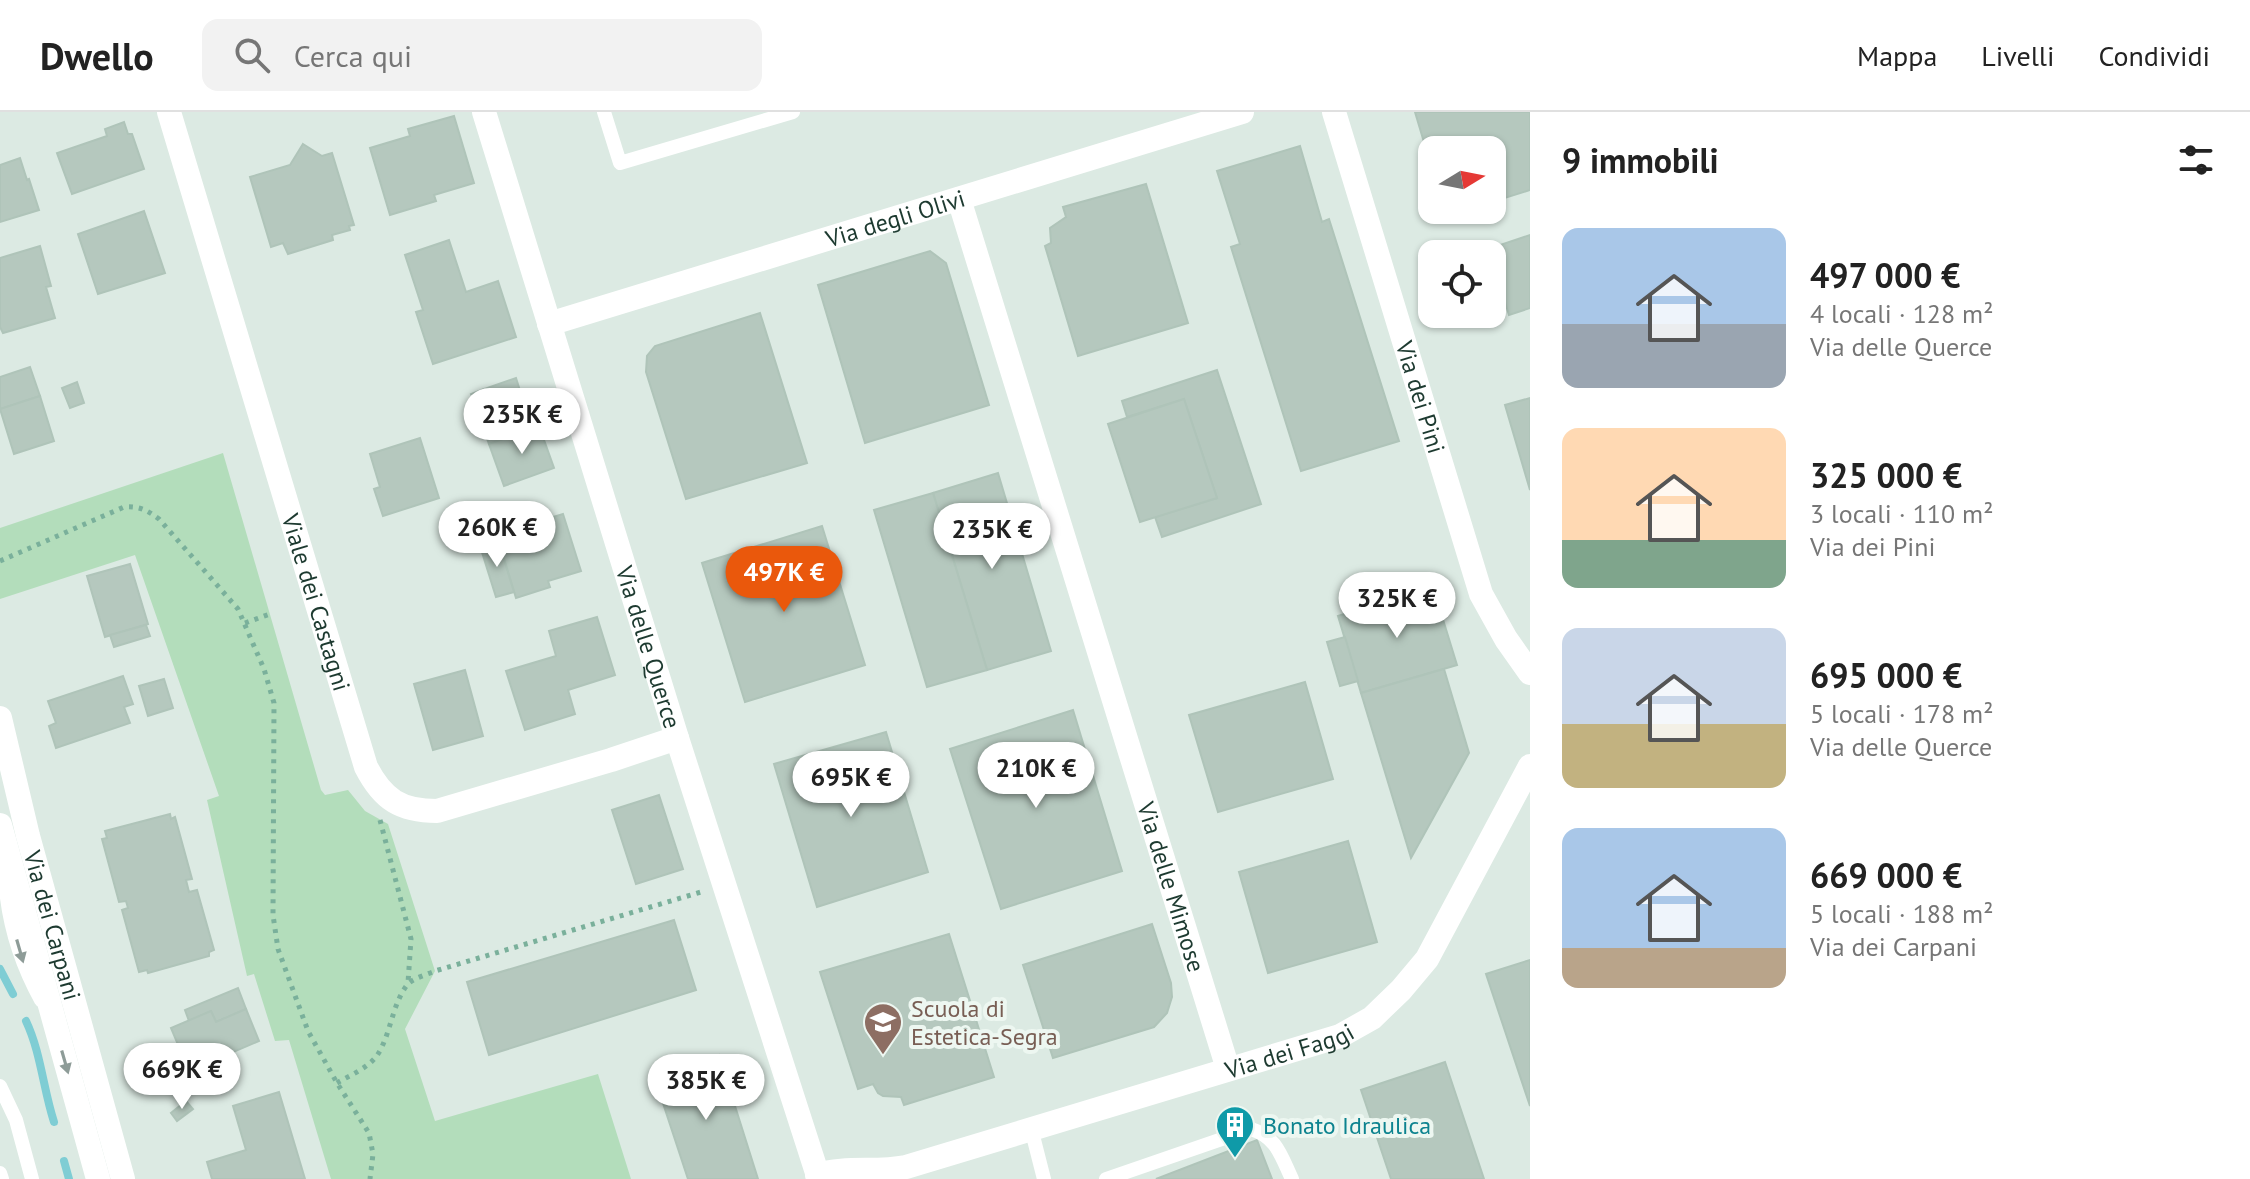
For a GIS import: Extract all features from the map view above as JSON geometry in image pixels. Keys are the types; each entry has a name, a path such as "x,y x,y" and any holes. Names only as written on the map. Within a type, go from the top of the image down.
{"street":[{"name":"Viale dei Castagni","path":"169,112 366,767 377,786 401,807 437,811 677,738"},
{"name":"Via delle Querce","path":"484,112 677,738 818,1177"},
{"name":"Via degli Olivi","path":"549,324 959,199 1199,118 1242,112"},
{"name":"Via dei Pini","path":"1334,112 1481,594 1506,639 1530,673"},
{"name":"Via delle Mimose","path":"959,199 1228,1069"},
{"name":"Via dei Carpani","path":"0,718 28,836 123,1179"},
{"name":"Via dei Faggi","path":"887,1179 917,1164 1031,1128 1340,1036 1372,1018 1427,959 1530,766"},
{"name":"Via dei Carpani","path":"3,836 98,1179"},
{"name":"Via dei Faggi","path":"818,1177 839,1170 881,1171 917,1164"}],"lane":[{"path":"604,112 620,163 793,112"},
{"path":"0,1086 16,1120 32,1179"},
{"path":"0,1104 7,1118 24,1179"},
{"path":"1031,1128 1044,1179"},
{"path":"1106,1179 1251,1129 1263,1133 1278,1147 1292,1179"}],"path":[{"path":"0,561 124,507 136,506 159,519 238,609 264,669 274,703 273,915 278,949 308,1031 369,1133 373,1154 370,1179"},
{"path":"245,623 270,614"},
{"path":"337,1083 361,1070 377,1056 408,983 411,939 379,818"},
{"path":"408,983 435,971 707,891"}],"green space":[{"path":"223,453 321,790 325,795 348,790 365,811 388,824 435,971 405,1029 435,1121 598,1074 631,1179 331,1179 289,1040 275,1041 254,974 247,976 207,800 219,796 135,555 0,599 0,528"}],"building":[{"path":"1415,112 1530,112 1530,190 1506,198 1506,136 1422,136"},
{"path":"454,116 474,183 434,195 436,201 390,215 370,148 410,136 408,129"},
{"path":"124,122 128,134 132,134 144,169 72,194 57,153 107,136 105,129"},
{"path":"303,144 322,156 332,153 354,225 349,226 350,230 332,235 333,240 288,254 283,243 271,247 250,177 290,165"},
{"path":"1300,146 1322,222 1329,219 1399,441 1301,471 1231,247 1240,244 1217,171"},
{"path":"20,158 39,210 0,222 0,165"},
{"path":"1146,184 1188,323 1078,356 1045,246 1051,243 1050,228 1066,217 1063,207"},
{"path":"144,211 165,273 98,294 78,234"},
{"path":"1530,235 1530,308 1509,315 1506,305 1506,243"},
{"path":"449,240 466,292 498,281 516,337 433,364 416,312 423,310 405,255"},
{"path":"40,246 51,286 46,287 55,318 3,333 0,327 0,258"},
{"path":"930,251 946,263 989,405 865,443 818,285"},
{"path":"760,313 807,463 686,499 646,372 647,356 655,346"},
{"path":"30,367 40,396 0,409 0,377"},
{"path":"1217,370 1261,504 1162,537 1155,517 1217,498 1184,399 1127,417 1122,401"},
{"path":"516,378 522,397 529,399 539,426 489,444 486,436 493,414 484,389"},
{"path":"77,382 84,403 70,408 62,388"},
{"path":"484,389 493,414 486,436 471,394"},
{"path":"40,396 54,441 14,454 0,409"},
{"path":"1530,398 1530,490 1505,405"},
{"path":"1184,399 1217,498 1140,522 1108,424"},
{"path":"539,426 554,468 504,486 489,444"},
{"path":"420,438 439,498 383,516 374,489 380,487 370,454"},
{"path":"998,473 1051,651 987,670 933,493"},
{"path":"933,493 987,670 927,687 874,510"},
{"path":"563,514 581,571 548,581 550,587 516,598 498,539 531,529 530,524"},
{"path":"822,526 865,665 745,702 702,563"},
{"path":"498,540 514,592 496,597 480,546"},
{"path":"130,564 148,624 105,637 87,576"},
{"path":"1433,587 1457,665 1361,693 1338,616"},
{"path":"597,617 615,675 568,690 575,714 525,730 506,671 556,656 549,631"},
{"path":"146,625 150,636 114,647 110,635"},
{"path":"1345,637 1358,681 1340,686 1327,642"},
{"path":"1444,669 1469,753 1411,858 1361,693"},
{"path":"465,670 483,736 433,750 414,684"},
{"path":"123,676 133,704 124,707 130,723 56,748 49,726 56,723 48,701"},
{"path":"164,679 173,708 148,716 139,686"},
{"path":"1305,682 1333,779 1218,812 1189,715"},
{"path":"1073,710 1122,871 1001,909 950,749"},
{"path":"886,732 928,872 817,907 774,764"},
{"path":"659,795 683,869 636,884 612,810"},
{"path":"170,814 171,819 175,817 192,879 186,880 189,892 197,890 214,950 209,952 209,956 148,973 147,970 139,972 122,910 128,908 126,901 119,902 102,839 107,838 105,831"},
{"path":"1348,841 1377,942 1268,973 1239,872"},
{"path":"674,920 696,990 489,1055 467,982"},
{"path":"1152,924 1171,983 1172,997 1167,1013 1154,1027 1053,1058 1023,965"},
{"path":"949,934 994,1077 904,1105 901,1097 883,1096 873,1084 858,1089 820,972"},
{"path":"1530,960 1530,1106 1486,974"},
{"path":"238,988 246,1009 216,1022 211,1011 189,1021 185,1010"},
{"path":"246,1009 259,1041 226,1055 230,1063 192,1078 171,1028 211,1011 216,1022"},
{"path":"719,1055 758,1179 688,1179 654,1076"},
{"path":"1445,1062 1484,1179 1391,1179 1361,1090"},
{"path":"279,1092 305,1179 212,1179 207,1162 246,1150 233,1106"},
{"path":"186,1101 193,1109 177,1121 171,1113"},
{"name":"Bonato Idraulica","path":"1257,1140 1272,1179 1156,1179"}],"waterway":[{"path":"0,969 13,994"},
{"path":"26,1021 54,1122"},
{"path":"64,1161 69,1179"}],"place":[{"name":"Scuola di Estetica-Segra","path":"883,1056"},
{"name":"Bonato Idraulica","path":"1235,1159"}]}
